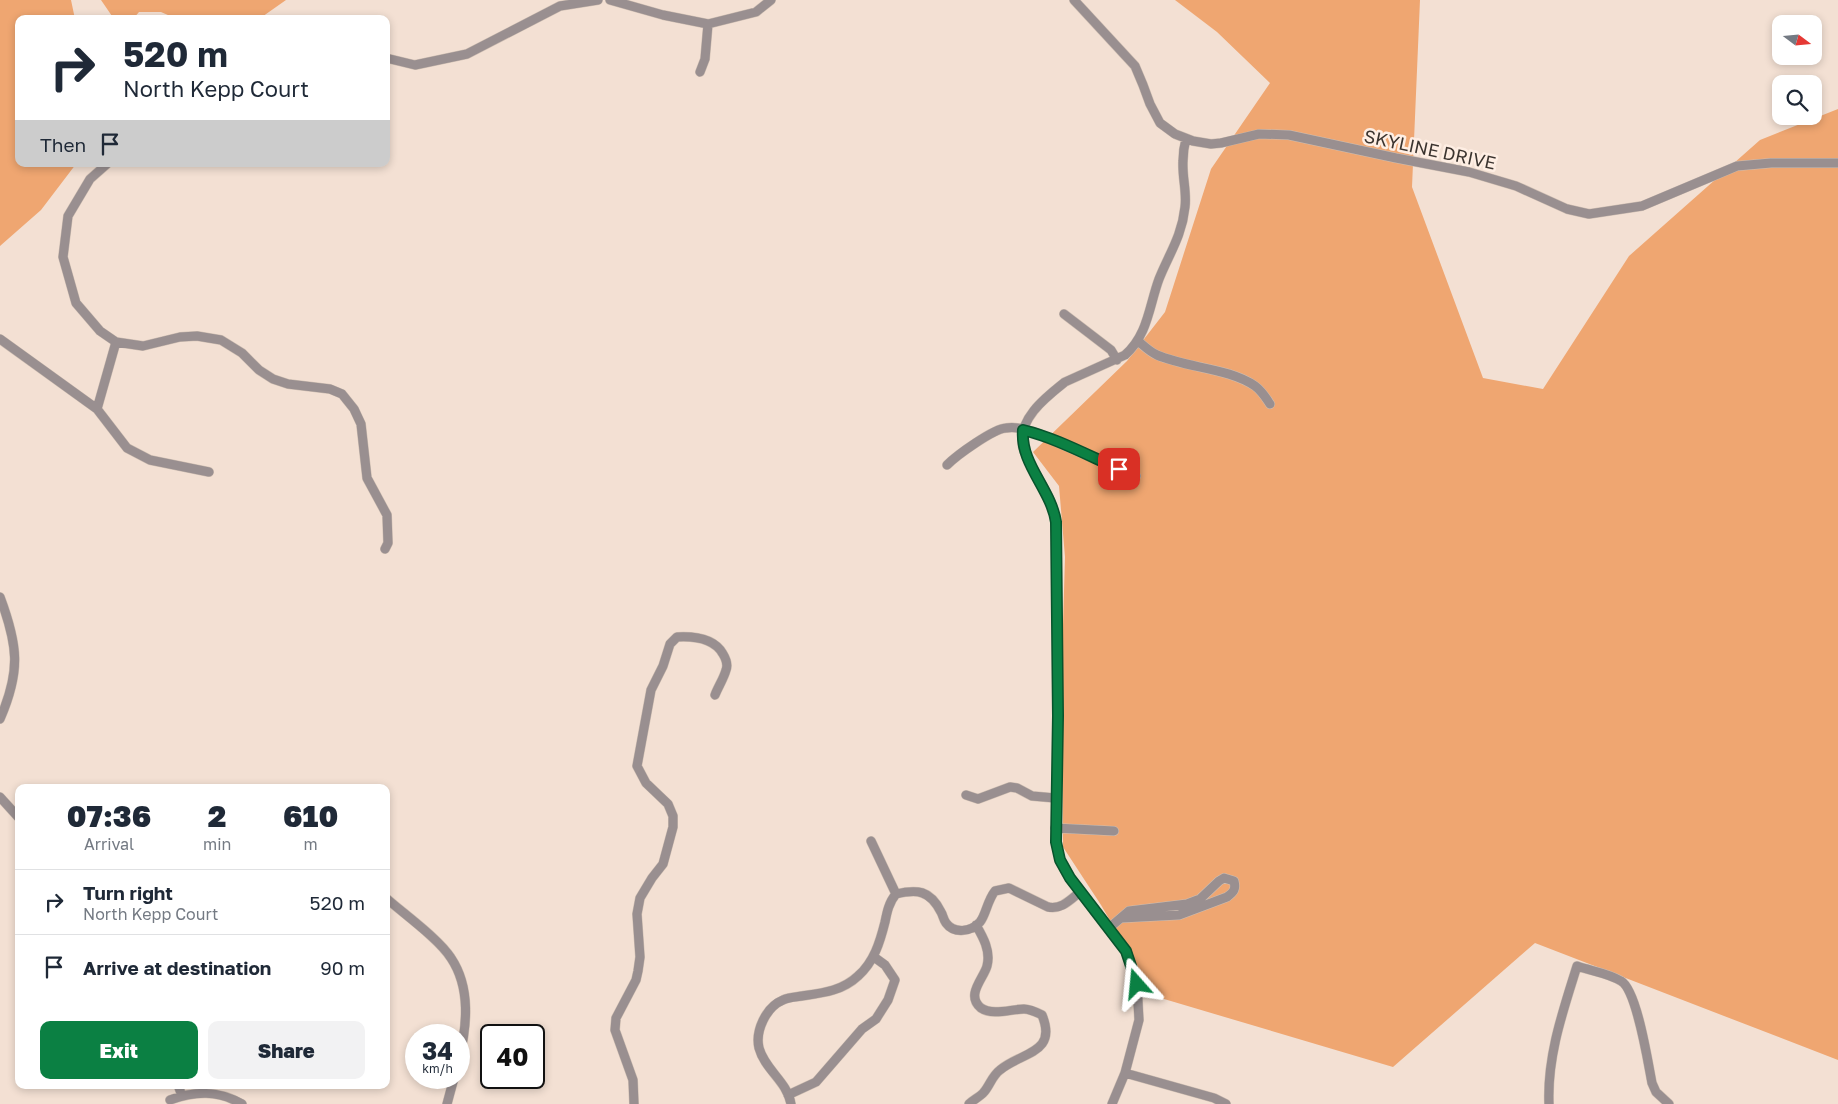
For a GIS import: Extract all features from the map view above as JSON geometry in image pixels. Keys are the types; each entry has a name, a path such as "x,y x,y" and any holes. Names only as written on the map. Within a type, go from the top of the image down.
{"street":[{"path":"390,59 415,65 467,54 560,6 598,0"},
{"path":"610,0 663,15 708,24 756,12 771,0"},
{"name":"SKYLINE DRIVE","path":"1074,0 1134,66 1160,123 1175,134 1186,139 1211,144 1259,134 1289,135 1469,172 1516,186 1567,209 1588,214 1642,206 1737,166 1771,163 1838,162"},
{"path":"700,72 705,59 708,24"},
{"path":"1112,1104 1125,1074 1139,1020 1139,998 1137,984 1126,951 1070,878 1060,860 1056,842 1055,798 1058,716 1056,522 1050,498 1024,449 1023,430 1032,413 1064,382 1117,360 1132,349 1138,341 1159,279 1181,230 1186,207 1183,162 1186,139"},
{"path":"104,167 90,179 68,216 63,257 76,303 100,330 116,342 143,346 180,337 198,336 221,340 242,353 259,370 273,379 288,384 330,389 342,394 354,409 361,424 367,478 386,516 388,543 385,549"},
{"path":"1064,314 1111,350 1117,360"},
{"path":"0,339 97,410 127,448 150,460 209,472"},
{"path":"1138,341 1155,354 1195,367 1234,376 1255,386 1270,404"},
{"path":"97,410 116,342"},
{"path":"948,465 955,458 996,431 1005,428 1045,435 1136,476"},
{"path":"0,596 8,617 14,644 15,671 10,697 0,719"},
{"path":"634,1104 633,1080 615,1030 616,1018 636,980 638,971 640,957 637,914 640,898 663,864 673,827 673,816 668,804 646,783 637,766 651,690 663,666 670,644 678,637 699,637 712,642 722,651 726,659 727,668 715,695"},
{"path":"966,795 978,799 1010,788 1017,788 1032,796 1055,798"},
{"path":"0,797 15,814"},
{"path":"1055,828 1114,831"},
{"path":"872,840 896,894"},
{"path":"1109,928 1129,911 1187,904 1200,899 1224,878 1234,881 1234,892 1228,898 1179,915 1122,918"},
{"path":"874,957 885,965 895,980 884,1009 876,1019 862,1030 816,1082 790,1100 783,1084 762,1058 759,1034 766,1016 782,1000 842,988 860,975 874,957 889,904 896,894 913,890 927,895 934,900 944,921 950,927 956,930 965,930 981,921 989,898 995,891 1009,888 1048,907 1054,908 1080,892"},
{"path":"390,902 451,957 462,978 465,1000 465,1024"},
{"path":"970,1104 984,1092 1000,1069 1034,1053 1041,1046 1046,1034 1046,1024 1042,1014 1025,1009 988,1011 981,1008 977,1003 975,989 987,966 988,956 983,937 976,925"},
{"path":"1550,1104 1550,1076 1555,1042 1577,966 1623,982 1635,1007 1652,1082 1656,1092 1669,1104"},
{"path":"1125,1074 1202,1094 1226,1104"},
{"path":"179,1089 182,1096"},
{"path":"447,1104 451,1089"},
{"path":"170,1100 193,1093 219,1094 231,1097 242,1104"}],"shaded area":[{"path":"0,0 71,0 74,15 15,15 15,167 74,167 41,210 0,246"},
{"path":"101,0 286,0 265,15 168,15 161,12 139,12 136,15 111,15"},
{"path":"1175,0 1420,0 1412,187 1483,378 1543,389 1629,256 1760,140 1798,125 1822,125 1822,115 1838,109 1838,1060 1535,943 1393,1067 1154,996 1101,905 1063,847 1062,659 1065,557 1059,486 1033,452 1127,361 1165,312 1211,169 1270,83 1217,32"}],"route":[{"path":"1119,469 1045,435 1023,430 1022,441 1024,449 1028,460 1050,498 1056,522 1058,716 1055,798 1056,842 1060,860 1070,878 1126,951 1137,984"}]}
